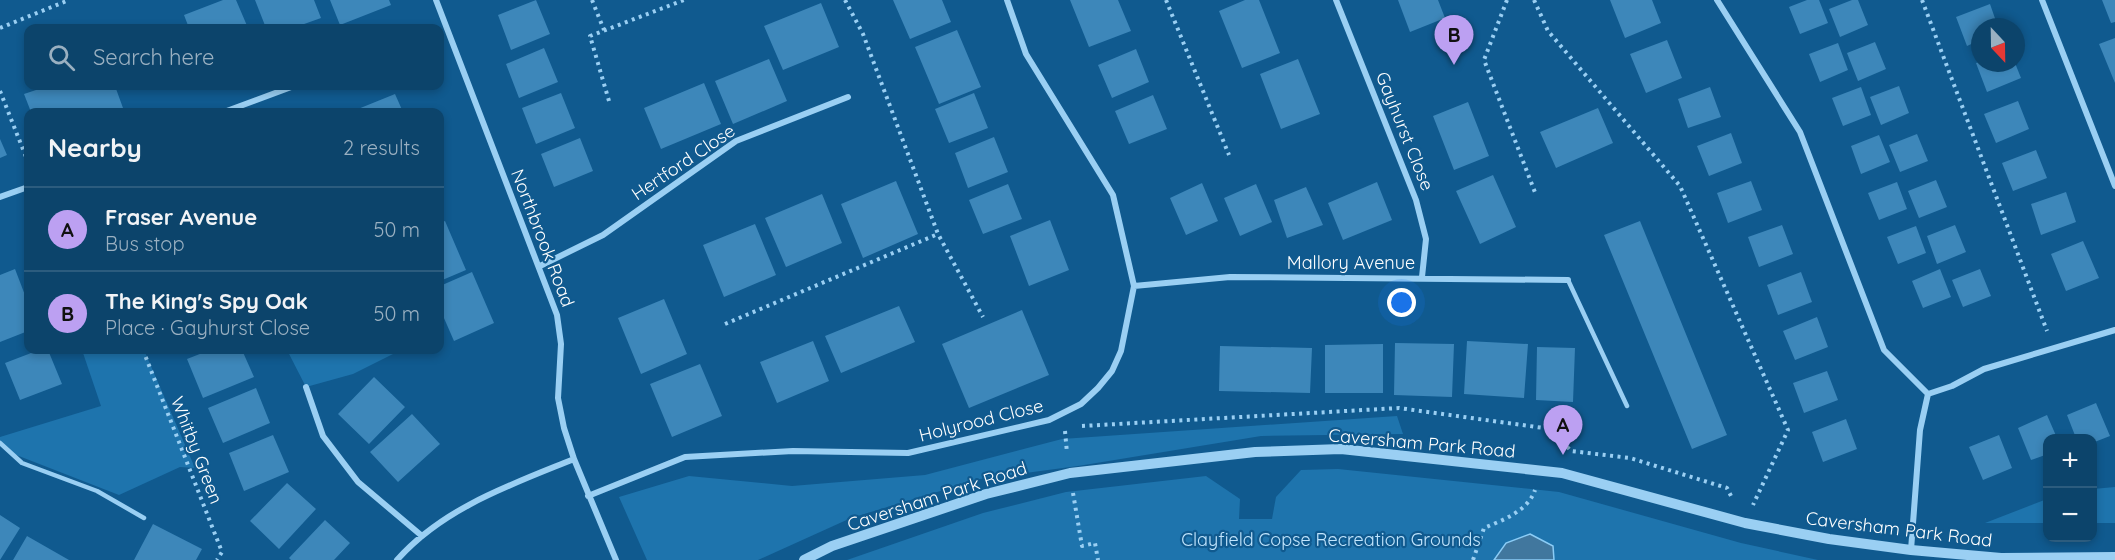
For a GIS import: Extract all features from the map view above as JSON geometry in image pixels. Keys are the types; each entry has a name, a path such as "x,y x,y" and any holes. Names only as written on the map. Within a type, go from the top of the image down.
{"street":[{"name":"Northbrook Road","path":"436,0 441,24"},
{"name":"Holyrood Close","path":"588,496 685,457 792,451 908,453 1049,420 1081,404 1112,370 1121,351 1134,286 1113,195 1026,54 1006,0"},
{"name":"Gayhurst Close","path":"1336,0 1416,200 1426,239 1422,277"},
{"path":"1717,0 1800,132 1884,350 1928,394"},
{"path":"2042,0 2115,186"},
{"name":"Northbrook Road","path":"444,33 540,266 557,315 561,344 558,398 573,459 616,560"},
{"path":"235,108 283,90"},
{"name":"Hertford Close","path":"540,266 603,235 736,141 848,97"},
{"path":"0,196 24,188"},
{"name":"Mallory Avenue","path":"1134,286 1230,277 1568,280"},
{"path":"1928,394 1952,386 1984,369 2115,330"},
{"path":"306,387 323,436 358,482 422,536"},
{"path":"1911,550 1920,430 1928,394"},
{"name":"Caversham Park Road","path":"804,560 832,546 986,494 1070,473 1255,452 1341,450 1543,470 1744,523 1911,550 2001,558 2115,557"},
{"path":"397,560 422,536 465,505 573,459"}],"lane":[{"path":"1568,280 1627,406"},
{"path":"0,443 22,463 97,491 144,518"}],"path":[{"path":"0,28 69,0"},
{"path":"592,0 604,30"},
{"path":"609,101 590,36 684,0"},
{"path":"845,0 862,34 938,234 983,317"},
{"path":"1166,0 1229,155"},
{"path":"1507,0 1484,60 1536,195"},
{"path":"1534,0 1548,31 1680,186 1788,430 1744,523"},
{"path":"1922,0 2053,348"},
{"path":"0,91 24,152"},
{"path":"725,324 938,234"},
{"name":"Whitby Green","path":"145,354 222,552 217,560"},
{"path":"1065,427 1082,546 1095,543 1098,560"},
{"path":"1473,560 1484,528 1505,519 1532,501 1543,470"}],"green space":[{"path":"83,354 146,354 195,468 180,467 119,495 6,451 0,443 0,437 101,406"},
{"path":"289,354 393,354 353,374 306,387"},
{"path":"1397,416 1403,434 1261,436 1078,466 980,479 851,518 758,560 647,560 619,497 689,476 792,486 925,475 1062,439"},
{"name":"Clayfield Copse Recreation Grounds","path":"1338,469 1559,492 1741,543 1818,560 847,560 983,513 1066,492 1206,476 1240,499 1239,519 1272,519 1276,497 1301,470"},
{"path":"2115,487 2115,523 2097,523 2097,489"},
{"path":"2043,501 2043,523 1985,523"}],"shaded area":[{"path":"1530,534 1553,546 1554,560 1494,560 1506,543"}],"building":[{"path":"223,0 236,0 246,24 187,24 184,15"},
{"path":"255,0 314,0 321,18 304,24 264,24"},
{"path":"330,0 389,0 391,5 340,24"},
{"path":"536,0 550,34 511,50 498,15"},
{"path":"893,0 942,0 951,22 910,39"},
{"path":"1070,0 1118,0 1131,31 1089,47"},
{"path":"1245,0 1259,0 1280,53 1242,68 1219,11"},
{"path":"1398,0 1438,0 1445,18 1410,32"},
{"path":"1610,0 1652,0 1661,23 1625,38"},
{"path":"1807,0 1819,0 1828,23 1800,34 1789,7"},
{"path":"1858,0 1868,25 1840,37 1829,9"},
{"path":"2102,0 2115,0 2115,22 2111,23"},
{"path":"821,3 839,47 783,70 764,26"},
{"path":"1990,4 1995,18 1971,18 1971,44 1967,46 1956,17"},
{"path":"957,30 981,87 939,104 915,47"},
{"path":"2115,38 2115,83 2099,44"},
{"path":"1667,40 1682,78 1646,93 1630,54"},
{"path":"1875,42 1886,69 1858,81 1847,53"},
{"path":"1838,43 1848,70 1820,82 1809,54"},
{"path":"544,48 558,82 519,98 506,64"},
{"path":"1136,49 1149,82 1112,98 1098,65"},
{"path":"769,59 787,101 733,124 715,81"},
{"path":"1298,59 1320,114 1281,129 1260,74"},
{"path":"1979,72 2019,72 2021,78 1987,92"},
{"path":"704,83 721,124 661,149 644,108"},
{"path":"1899,86 1909,113 1881,125 1870,97"},
{"path":"1710,87 1721,117 1688,128 1678,99"},
{"path":"1861,87 1871,115 1843,126 1832,98"},
{"path":"36,90 116,90 123,108 29,108 24,94"},
{"path":"561,93 575,128 536,144 522,108"},
{"path":"974,93 988,128 949,143 935,109"},
{"path":"395,94 401,108 360,108"},
{"path":"1153,95 1167,129 1129,144 1115,111"},
{"path":"2018,101 2029,129 1996,143 1984,114"},
{"path":"1468,102 1489,156 1454,170 1433,116"},
{"path":"1598,108 1613,143 1556,168 1540,132"},
{"path":"1731,133 1742,163 1709,176 1697,146"},
{"path":"1917,134 1928,161 1900,172 1889,145"},
{"path":"1879,135 1890,162 1861,174 1851,146"},
{"path":"994,137 1008,172 968,188 955,153"},
{"path":"580,138 593,171 554,187 541,154"},
{"path":"0,139 7,155 0,158"},
{"path":"2036,150 2047,178 2013,191 2002,163"},
{"path":"1493,175 1516,227 1480,244 1456,191"},
{"path":"1936,180 1947,207 1919,218 1908,191"},
{"path":"896,181 918,234 863,258 841,204"},
{"path":"1751,181 1762,210 1728,223 1717,193"},
{"path":"1377,182 1392,220 1343,240 1328,203"},
{"path":"1897,182 1907,209 1879,220 1868,193"},
{"path":"1202,183 1218,221 1186,235 1170,198"},
{"path":"1008,184 1022,219 983,234 969,200"},
{"path":"1256,184 1272,222 1240,236 1224,198"},
{"path":"1306,187 1323,225 1287,238 1274,200"},
{"path":"2066,192 2076,222 2041,235 2031,204"},
{"path":"822,194 842,243 786,267 765,218"},
{"path":"1050,220 1069,270 1029,286 1010,236"},
{"path":"444,221 466,270 444,279"},
{"path":"1640,221 1727,435 1692,449 1604,235"},
{"path":"755,224 776,275 724,297 703,245"},
{"path":"1782,225 1793,254 1759,267 1748,237"},
{"path":"1955,225 1966,252 1937,264 1927,236"},
{"path":"1916,226 1926,253 1898,264 1887,237"},
{"path":"2083,241 2099,278 2066,291 2051,254"},
{"path":"15,269 24,293 24,333 0,342 0,275"},
{"path":"1940,269 1951,297 1923,308 1912,281"},
{"path":"1980,269 1991,296 1963,307 1952,280"},
{"path":"472,272 494,323 454,341 444,318 444,284"},
{"path":"1801,272 1812,302 1778,315 1767,285"},
{"path":"664,299 687,354 641,374 618,318"},
{"path":"899,306 915,342 841,373 825,336"},
{"path":"1022,310 1049,375 969,408 942,344"},
{"path":"1817,317 1828,347 1795,360 1783,331"},
{"path":"813,341 829,381 777,403 760,362"},
{"path":"1467,341 1528,344 1524,398 1464,394"},
{"path":"1395,343 1454,344 1452,397 1394,395"},
{"path":"1383,344 1383,393 1325,393 1325,345"},
{"path":"1220,346 1312,348 1310,393 1219,391"},
{"path":"1537,347 1575,348 1573,402 1536,400"},
{"path":"29,354 50,354 62,384 20,400 5,363"},
{"path":"200,354 244,354 254,377 203,398 187,359"},
{"path":"700,364 722,416 672,437 650,384"},
{"path":"1827,371 1838,400 1804,413 1793,383"},
{"path":"374,377 405,407 369,444 338,414"},
{"path":"256,388 270,423 223,443 208,408"},
{"path":"2096,403 2110,436 2097,441 2097,434 2074,434 2067,415"},
{"path":"412,414 440,444 398,482 370,452"},
{"path":"2047,415 2055,434 2043,434 2043,456 2031,460 2018,428"},
{"path":"1846,419 1857,449 1823,462 1812,432"},
{"path":"273,435 289,472 244,491 229,453"},
{"path":"1999,435 2012,468 1983,480 1969,447"},
{"path":"287,483 316,509 279,549 250,521"},
{"path":"0,515 20,528 0,560"},
{"path":"325,520 350,543 334,560 291,560 289,558"},
{"path":"153,524 202,549 196,560 134,560"},
{"path":"27,536 69,560 13,560"}],"place":[{"name":"The King's Spy Oak","path":"1454,65"},
{"name":"Fraser Avenue","path":"1563,455"}]}
